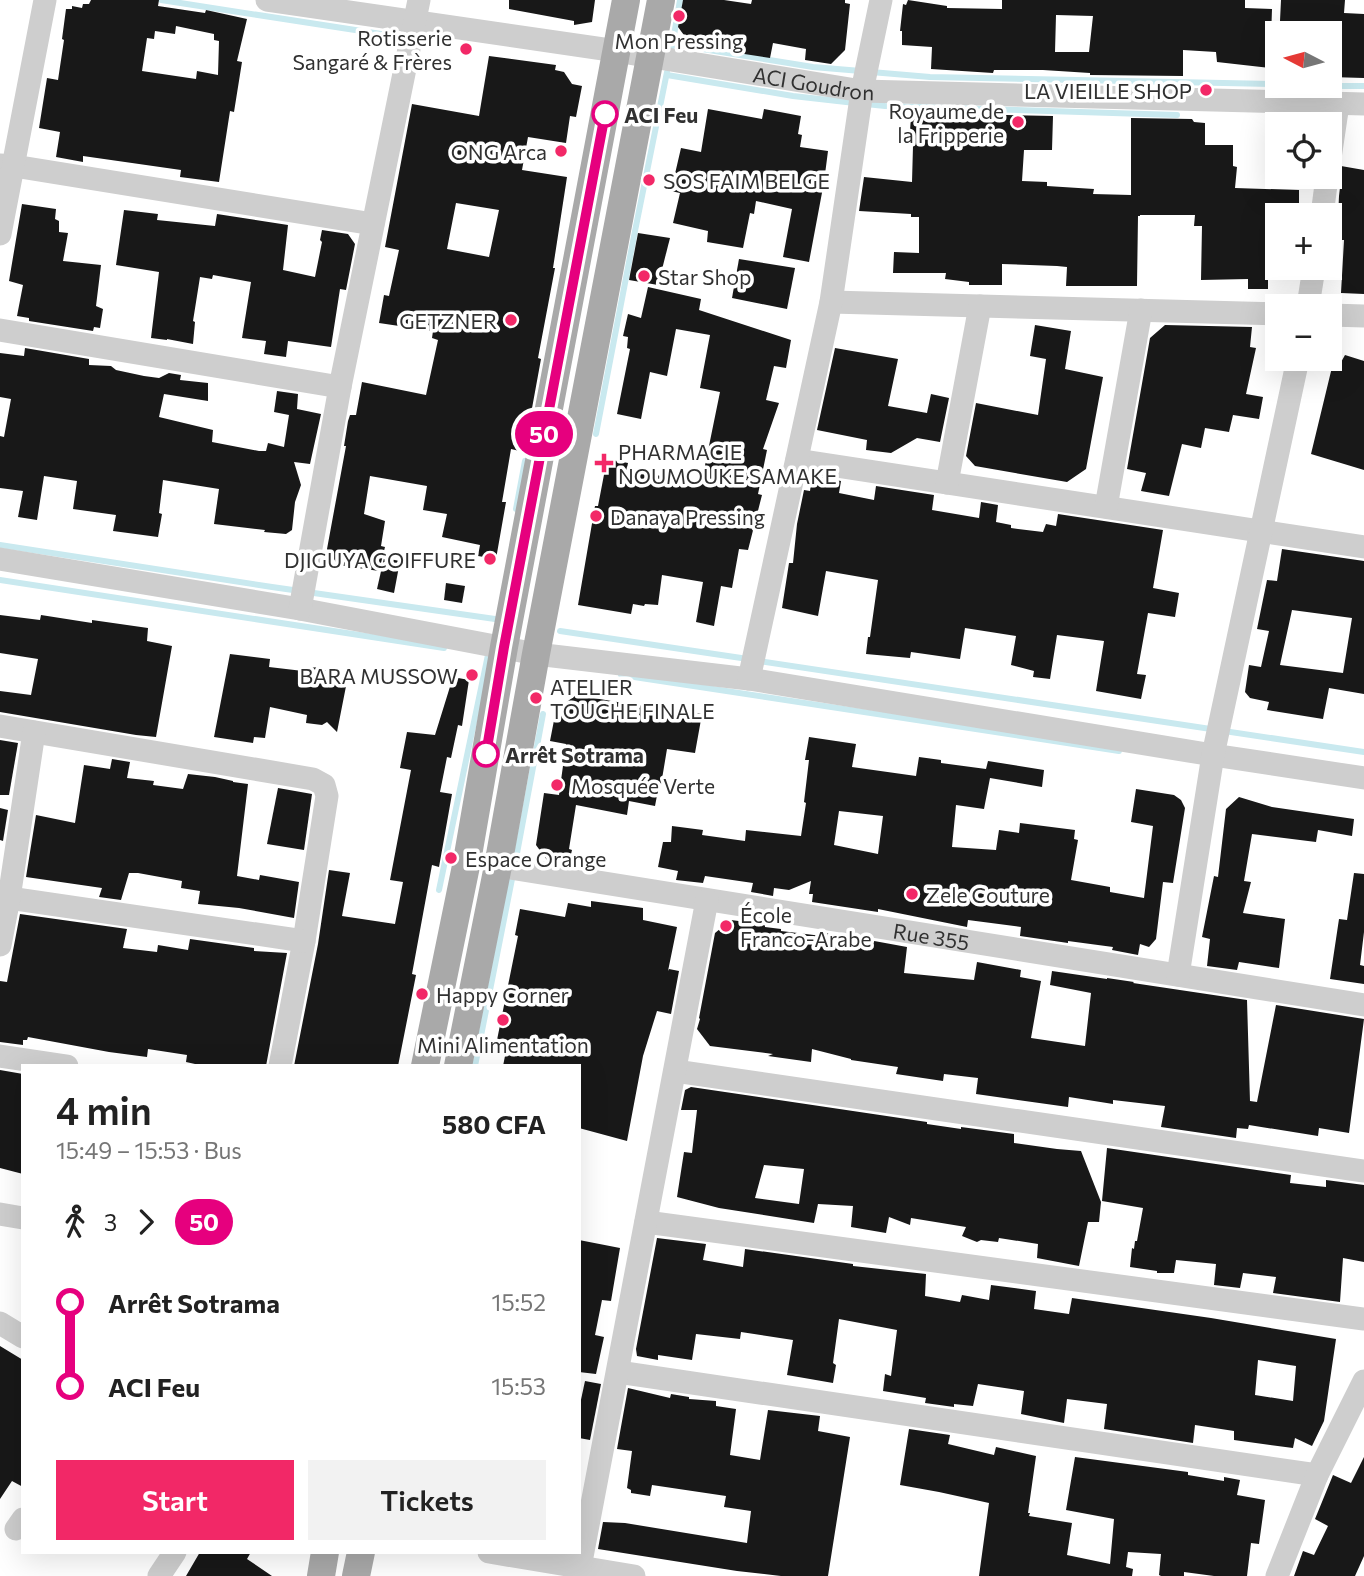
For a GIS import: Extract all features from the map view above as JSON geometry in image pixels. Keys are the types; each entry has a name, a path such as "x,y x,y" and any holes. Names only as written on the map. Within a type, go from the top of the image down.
{"main road":[{"path":"425,1064 467,862 504,647 626,0"},
{"path":"458,1064 661,0"},
{"path":"321,1576 325,1554"},
{"path":"356,1576 361,1554"}],"street":[{"path":"0,234 7,165 45,0"},
{"name":"ACI Goudron","path":"267,0 417,11 650,57 862,91 1364,104"},
{"path":"749,679 831,302 862,91 881,0"},
{"path":"300,609 340,387 417,11"},
{"path":"1337,112 1338,104"},
{"path":"7,165 373,224"},
{"path":"831,302 1265,314"},
{"path":"947,483 980,306"},
{"path":"1106,507 1141,310"},
{"path":"1342,315 1364,316"},
{"path":"0,330 340,387"},
{"path":"1178,975 1213,755 1295,371"},
{"path":"797,460 1364,547"},
{"path":"0,559 300,609 536,654 749,679 1364,778"},
{"path":"0,726 313,779 324,785 327,796 304,941 280,1064"},
{"path":"0,945 34,732"},
{"name":"Rue 355","path":"498,866 1364,1005"},
{"path":"9,898 304,941"},
{"path":"580,1567 707,900"},
{"path":"0,1056 54,1064"},
{"path":"675,1070 1364,1171"},
{"path":"0,1214 21,1218"},
{"path":"646,1222 1364,1319"},
{"path":"0,1323 21,1336"},
{"path":"618,1371 1317,1475"},
{"path":"1277,1576 1317,1475 1364,1381"},
{"path":"159,1576 174,1554"},
{"path":"501,1554 634,1576"}],"building":[{"path":"91,0 159,0 158,6 205,13 206,10 247,19 237,61 242,62 234,112 230,111 219,182 180,177 181,170 83,156 83,162 56,157 60,132 39,128 47,78 58,80 66,9 72,9 72,6 82,8 83,4 89,4","holes":["176,26 214,34 214,40 219,41 218,75 197,71 196,79 142,71 147,38 154,39 155,31 175,34"]},
{"path":"509,0 595,0 592,22 574,25 574,21 509,9"},
{"path":"683,0 724,0 751,4 752,0 845,0 845,3 850,4 845,50 831,64 805,60 806,49 773,43 770,58 692,46 678,27"},
{"path":"908,0 947,8 1002,9 1002,0 1245,0 1245,8 1272,9 1272,21 1265,21 1265,67 1217,62 1216,52 1183,50 1183,76 1090,75 1043,70 994,70 993,73 931,69 932,47 902,45 900,31 903,4 906,5","holes":["1056,15 1093,16 1089,52 1055,52"]},
{"path":"1281,0 1345,0 1344,13 1364,14 1364,78 1342,77 1342,21 1280,21"},
{"path":"489,56 556,65 555,70 564,72 572,84 582,86 576,117 570,116 566,143 528,137 522,170 567,177 555,268 538,358 541,359 524,452 511,449 502,502 506,502 496,559 478,556 480,545 442,537 447,514 423,510 427,486 370,476 364,514 385,521 381,546 385,547 379,571 338,565 327,549 348,421 350,415 356,415 362,382 426,395 438,340 432,338 433,331 379,323 384,295 389,296 399,250 385,247 412,104 479,116","holes":["456,203 499,210 489,257 447,249"]},
{"path":"708,109 762,119 764,109 801,116 798,134 802,135 800,147 828,151 809,262 783,257 792,209 756,201 754,214 750,213 743,248 707,242 708,231 673,223 680,193 671,191 681,148 701,152"},
{"path":"961,114 1053,116 1052,150 1024,150 1022,181 1047,182 1047,186 1094,189 1093,194 1131,195 1131,118 1192,119 1194,122 1205,123 1205,145 1233,145 1233,166 1237,167 1235,188 1299,190 1299,203 1265,203 1265,280 1268,280 1268,289 1248,289 1248,279 1201,280 1202,226 1194,226 1195,215 1138,216 1137,286 1066,286 1067,267 1057,266 1002,264 1002,285 969,285 969,282 945,279 946,273 893,273 894,252 919,253 919,217 911,217 911,214 859,211 864,177 912,182 913,146 909,146 911,116 961,117"},
{"path":"1342,166 1364,170 1364,294 1341,293 1344,240 1342,203 1339,203 1342,189"},
{"path":"22,204 56,209 55,219 59,221 59,232 68,233 63,261 101,265 96,306 103,309 100,328 94,327 93,331 29,321 29,318 17,316 23,285 9,281"},
{"path":"124,210 158,214 157,220 215,226 217,214 288,225 283,270 315,277 322,230 348,234 355,244 346,290 340,289 331,347 288,341 286,357 264,354 266,341 242,338 251,282 213,275 212,279 200,277 193,321 193,344 151,338 159,272 116,265"},
{"path":"638,233 670,238 658,285 629,280"},
{"path":"739,259 795,268 787,309 732,298"},
{"path":"648,287 701,299 699,310 791,340 786,368 774,366 766,400 779,403 763,449 767,450 758,494 762,495 748,550 739,549 732,588 721,586 714,626 696,622 703,582 662,575 658,605 633,604 631,614 578,605 595,506 598,506 607,459 628,463 627,468 669,480 701,485 720,392 700,388 710,335 676,329 667,376 650,372 641,419 617,414 630,349 627,348 628,337 623,336 628,314 641,318"},
{"path":"1035,325 1071,331 1065,369 1103,377 1086,469 1067,482 975,466 966,456 976,403 1038,415 1046,359 1030,356"},
{"path":"1165,325 1252,327 1250,347 1256,348 1246,394 1263,397 1259,419 1233,415 1229,432 1205,428 1201,448 1182,444 1169,496 1141,491 1146,473 1127,469 1150,338"},
{"path":"25,348 89,359 89,365 111,366 116,370 144,376 159,378 169,373 181,375 180,380 208,383 208,401 164,394 159,417 213,430 212,442 259,451 266,451 268,443 284,447 289,415 274,412 277,391 298,394 297,409 321,414 310,464 294,462 301,485 295,502 292,530 286,534 214,524 219,489 163,480 158,537 113,531 116,515 73,509 77,481 44,476 37,520 18,517 23,491 0,488 0,436 4,437 11,399 0,397 0,353 24,356"},
{"path":"835,348 898,359 888,406 927,413 931,394 949,398 940,442 917,438 891,453 866,450 867,440 817,430"},
{"path":"1345,355 1364,361 1364,470 1311,454 1331,371 1342,371"},
{"path":"812,476 841,481 839,493 874,500 876,486 934,495 932,510 979,518 981,502 998,505 996,522 1011,525 1011,528 1043,532 1046,524 1056,526 1058,514 1163,530 1153,588 1179,593 1175,617 1148,613 1137,674 1146,675 1141,699 1096,691 1104,641 1057,635 1050,679 1033,677 1034,671 1011,665 1016,636 965,628 960,659 911,652 910,658 866,654 878,580 826,571 818,616 782,608 789,563 793,563 804,490 810,491"},
{"path":"1282,549 1364,561 1364,694 1329,688 1323,719 1267,710 1269,702 1250,698 1245,692 1249,665 1261,667 1269,631 1257,629 1267,580 1277,581","holes":["1292,610 1352,618 1343,673 1280,665"]},
{"path":"384,558 400,561 394,593 377,589"},
{"path":"446,583 465,586 462,603 444,600"},
{"path":"0,615 40,620 41,615 148,628 147,641 172,646 156,737 0,712 0,691 31,695 38,659 0,653"},
{"path":"230,654 270,659 269,667 303,671 304,668 322,667 337,673 349,671 337,732 327,722 322,725 306,723 307,715 270,707 265,738 254,737 253,743 214,737"},
{"path":"453,677 469,680 462,726 458,725 451,758 447,757 440,792 452,794 439,867 432,865 412,974 416,975 398,1064 294,1064 318,944 329,870 350,873 342,916 395,924 403,882 390,880 411,770 400,768 407,732 435,735"},
{"path":"576,695 702,714 695,753 667,749 655,806 629,801 627,815 576,805 569,863 547,860 536,845 544,793 559,795 566,744 550,741 556,710"},
{"path":"809,737 856,744 852,767 916,776 919,757 986,769 988,761 1044,770 1042,787 990,778 984,809 956,805 952,847 996,850 999,830 1019,833 1020,823 1075,830 1074,839 1078,840 1071,880 1110,887 1110,892 1144,898 1153,826 1131,822 1136,789 1174,795 1181,800 1185,808 1173,883 1163,882 1156,939 1149,947 1140,944 1138,955 1112,950 1113,947 1020,936 1021,927 968,920 967,927 878,909 878,912 812,902 813,894 809,894 811,881 789,890 774,888 773,896 751,892 753,883 705,876 703,883 676,880 678,871 658,867 663,842 671,842 672,826 703,830 702,835 745,841 746,830 801,836 809,760 805,760","holes":["839,811 883,816 878,854 834,845"]},
{"path":"0,740 18,743 9,795 0,795"},
{"path":"112,759 130,762 127,778 154,781 153,785 183,789 188,774 248,784 237,876 259,880 260,875 299,882 294,918 198,904 200,891 181,888 182,881 138,873 129,873 121,900 99,897 102,888 26,877 36,815 75,823 84,765 110,769"},
{"path":"278,788 312,794 304,850 267,844"},
{"path":"1239,797 1272,807 1354,819 1352,836 1318,830 1316,842 1252,834 1244,881 1251,882 1243,913 1285,919 1279,968 1239,962 1237,970 1207,966 1210,939 1202,937 1214,876 1218,877 1226,809"},
{"path":"0,808 8,810 3,841 0,840"},
{"path":"1354,873 1364,874 1364,932 1360,965 1364,966 1364,984 1330,979 1339,919 1347,920"},
{"path":"591,901 643,908 643,920 677,927 668,971 679,971 671,1014 657,1011 643,1056 627,1141 581,1129 581,1064 503,1064 508,1041 497,1040 518,936 515,935 520,909 565,917 568,903 591,907"},
{"path":"20,914 127,929 123,948 157,952 158,945 188,950 190,939 254,948 254,951 287,953 266,1064 195,1064 186,1062 187,1055 148,1049 147,1057 28,1037 23,1040 23,1045 0,1042 0,981 7,982"},
{"path":"731,920 765,923 765,927 781,931 822,936 822,933 836,934 907,947 904,973 974,980 977,962 1021,970 1020,977 1041,981 1031,1038 1085,1046 1091,993 1050,985 1052,971 1247,1000 1250,1101 1257,1102 1276,1005 1364,1019 1349,1133 1319,1128 1318,1136 1249,1125 1248,1129 1237,1128 1236,1138 1161,1127 1165,1106 1113,1100 1113,1104 1069,1097 1068,1107 976,1094 978,1078 944,1074 943,1081 896,1074 898,1067 851,1060 812,1049 811,1062 710,1046 697,1029 715,933"},
{"path":"0,1070 21,1074 21,1173 0,1168"},
{"path":"691,1087 961,1129 1014,1134 1014,1143 1081,1151 1101,1202 1099,1222 1088,1222 1079,1266 1037,1258 1038,1244 999,1238 998,1242 977,1242 962,1236 966,1227 911,1218 910,1225 889,1217 886,1233 851,1227 853,1206 818,1204 814,1223 719,1208 677,1197 684,1152 692,1153 697,1110 681,1110 685,1090","holes":["764,1165 804,1169 799,1204 755,1198"]},
{"path":"1107,1148 1291,1175 1290,1183 1326,1187 1326,1180 1364,1185 1364,1262 1343,1258 1340,1302 1273,1293 1276,1277 1243,1273 1240,1288 1214,1285 1216,1264 1176,1260 1174,1273 1157,1273 1130,1267 1132,1248 1134,1249 1137,1241 1143,1208 1102,1201"},
{"path":"657,1238 706,1244 703,1260 743,1267 745,1249 926,1274 925,1296 960,1302 962,1295 989,1300 991,1285 1036,1291 1034,1309 1069,1314 1072,1298 1336,1339 1324,1421 1312,1446 1295,1438 1293,1448 1234,1440 1234,1431 1195,1425 1193,1443 1104,1429 1107,1404 1067,1399 1064,1423 1021,1414 1024,1391 978,1384 973,1406 954,1404 954,1407 925,1403 926,1398 883,1391 885,1374 891,1376 897,1330 839,1319 833,1383 787,1375 793,1340 741,1332 740,1339 696,1334 692,1360 658,1355 658,1360 637,1356 636,1349","holes":["1258,1360 1296,1366 1293,1401 1255,1395"]},
{"path":"581,1240 620,1248 611,1301 602,1300 595,1335 604,1337 596,1374 581,1372"},
{"path":"0,1346 21,1359 21,1486 12,1481 0,1499"},
{"path":"585,1381 601,1384 590,1440 581,1438 581,1400"},
{"path":"628,1388 670,1398 671,1394 689,1399 716,1401 716,1406 736,1409 730,1455 760,1460 768,1410 820,1416 818,1431 850,1437 828,1576 781,1576 737,1571 598,1549 603,1522 625,1523 747,1543 751,1511 724,1507 726,1496 652,1485 650,1496 631,1493 627,1488 632,1451 617,1449"},
{"path":"909,1429 950,1435 948,1444 994,1455 996,1447 1036,1456 1029,1516 1072,1523 1067,1555 1110,1564 1114,1519 1066,1510 1075,1457 1188,1472 1188,1475 1224,1481 1224,1477 1240,1480 1237,1495 1265,1500 1259,1544 1251,1543 1247,1576 1184,1572 1184,1576 1161,1576 1161,1554 1128,1552 1126,1567 1133,1569 1132,1576 979,1576 989,1503 900,1485"},
{"path":"1364,1457 1364,1556 1355,1576 1294,1576 1303,1551 1314,1555 1328,1526 1315,1519 1333,1475 1351,1483"},
{"path":"199,1554 250,1554 247,1559 272,1576 186,1576"}],"waterway":[{"path":"161,0 407,38"},
{"path":"672,47 680,0"},
{"path":"672,44 813,67 861,71"},
{"path":"596,434 667,72"},
{"path":"871,72 930,77 1265,84"},
{"path":"667,75 793,96 855,103"},
{"path":"1342,86 1364,86"},
{"path":"866,104 1177,115"},
{"path":"516,509 525,461"},
{"path":"0,545 495,619"},
{"path":"0,580 444,648"},
{"path":"560,631 748,659"},
{"path":"439,890 489,650"},
{"path":"759,661 1364,752"},
{"path":"621,675 1119,751"},
{"path":"515,864 543,714"},
{"path":"475,1064 513,874"}],"bus line":[{"name":"50","path":"486,754 605,114"}],"place":[{"name":"Mon Pressing","path":"679,16"},
{"name":"Rotisserie Sangaré & Frères","path":"466,49"},
{"name":"LA VIEILLE SHOP","path":"1206,90"},
{"name":"ACI Feu","path":"605,114"},
{"name":"Royaume de la Fripperie","path":"1018,122"},
{"name":"ONG Arca","path":"561,151"},
{"name":"SOS FAIM BELGE","path":"649,180"},
{"name":"Star Shop","path":"644,276"},
{"name":"GETZNER","path":"511,320"},
{"name":"PHARMACIE NOUMOUKE SAMAKE","path":"604,463"},
{"name":"Danaya Pressing","path":"596,516"},
{"name":"DJIGUYA COIFFURE","path":"490,559"},
{"name":"BARA MUSSOW","path":"472,675"},
{"name":"ATELIER TOUCHE FINALE","path":"536,698"},
{"name":"Arrêt Sotrama","path":"486,754"},
{"name":"Mosquée Verte","path":"557,785"},
{"name":"Espace Orange","path":"451,858"},
{"name":"Zele Couture","path":"912,894"},
{"name":"École Franco-Arabe","path":"726,926"},
{"name":"Happy Corner","path":"422,994"},
{"name":"Mini Alimentation","path":"503,1020"}]}
